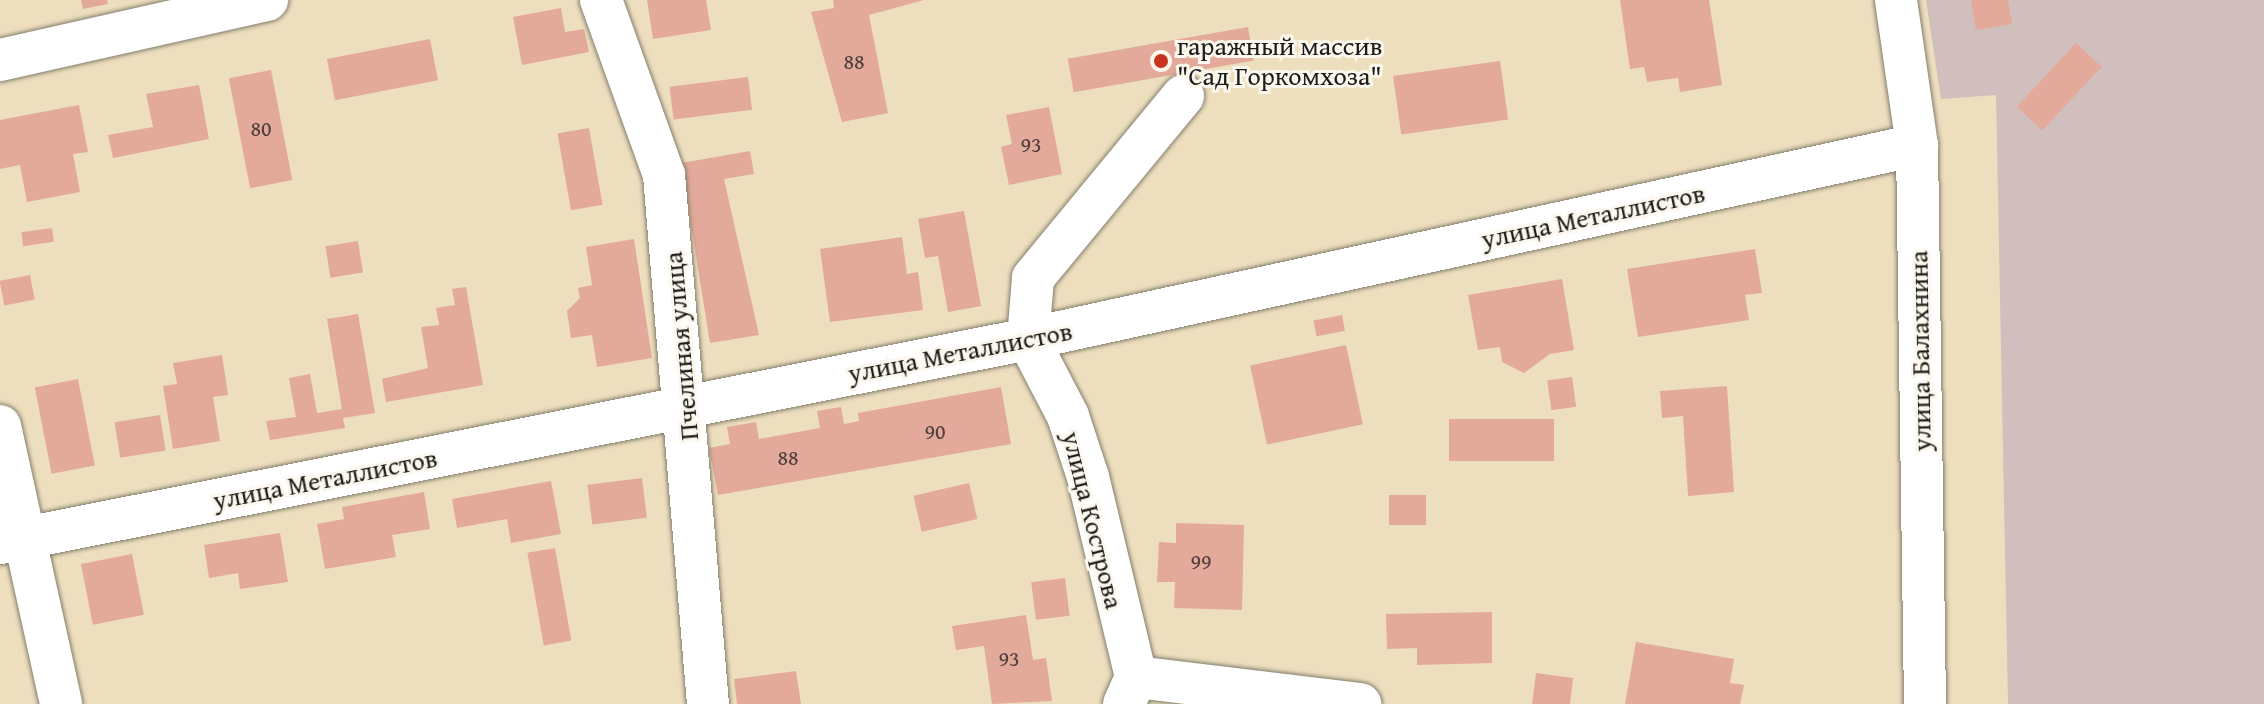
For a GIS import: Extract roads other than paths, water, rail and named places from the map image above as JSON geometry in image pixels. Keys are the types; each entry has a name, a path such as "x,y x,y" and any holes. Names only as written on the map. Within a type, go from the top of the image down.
{"street":[{"path":"0,60 267,0"},
{"name":"Пчелиная улица","path":"601,0 664,175 689,406 708,704"},
{"name":"улица Балахнина","path":"1896,0 1917,145 1925,704"},
{"path":"1028,339 1033,278 1183,96"},
{"name":"улица Металлистов","path":"12,541 1028,339 1917,145"},
{"name":"улица Кострова","path":"1028,339 1068,416 1088,477 1130,691"},
{"path":"0,426 12,541 61,704"},
{"path":"1130,691 1360,704"}],"place":[{"name":"гаражный массив \"Сад Горкомхоза\"","path":"1161,61"}]}
